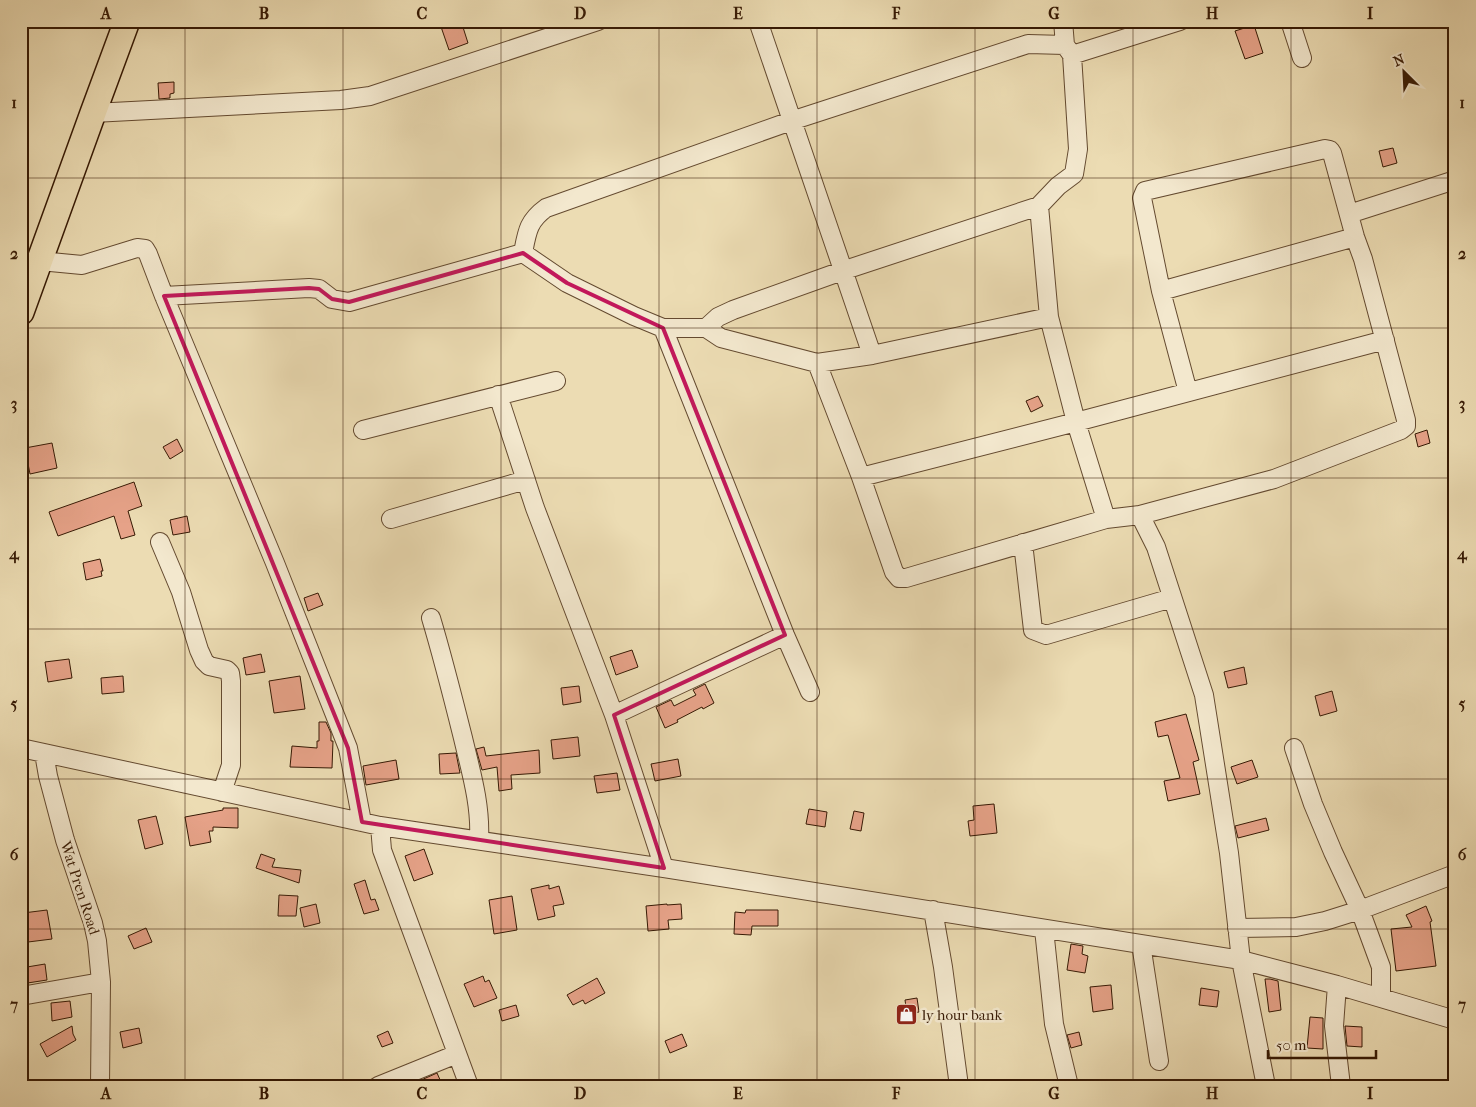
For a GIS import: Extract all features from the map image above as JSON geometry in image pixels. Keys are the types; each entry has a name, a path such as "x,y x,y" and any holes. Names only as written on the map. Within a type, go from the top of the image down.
{"highway":[{"path":"21,312 127,21"}],"street":[{"path":"93,112 340,100 370,96 598,21"},
{"path":"758,21 842,271 872,354"},
{"path":"706,328 718,317 734,310 842,271 1039,206 1058,186 1074,174 1078,149 1069,50 1063,21"},
{"path":"524,253 527,229 536,215 546,208 791,121 1028,44 1069,50 1180,21"},
{"path":"1290,21 1302,58"},
{"path":"817,363 861,477 894,572 899,578 906,578 1106,519 1140,515 1274,479 1401,430 1406,426 1406,420 1363,259 1330,150 1325,149 1145,191 1142,198 1162,291 1188,392"},
{"path":"1349,214 1455,180"},
{"path":"1039,206 1049,317 1076,422 1106,519"},
{"path":"1162,291 1355,237"},
{"path":"40,261 82,265 137,248 145,249 148,254 275,563 348,748 362,822"},
{"path":"164,296 309,288 318,289 332,299 349,302 524,253"},
{"path":"524,253 567,283 663,328 706,328 720,338 817,363 872,354 1049,317"},
{"path":"663,328 784,635 810,692"},
{"path":"861,477 1385,340"},
{"path":"364,430 556,381"},
{"path":"498,395 526,480 614,715 664,868"},
{"path":"391,519 526,480"},
{"path":"1140,515 1156,547 1204,695 1229,853 1241,960 1266,1086"},
{"path":"160,542 181,592 204,661 209,666 227,670 232,681 231,765 222,792"},
{"path":"1023,543 1033,630 1046,635 1172,598"},
{"path":"431,618 476,788 479,827"},
{"path":"614,715 784,635"},
{"path":"21,748 380,826 479,827 664,868 1241,960 1337,985 1455,1020"},
{"path":"1294,748 1322,826 1360,910 1381,967 1381,998"},
{"name":"Wat Pren Road","path":"44,753 48,776 65,840 95,931 101,982 100,1086"},
{"path":"380,826 382,850 469,1086"},
{"path":"1237,928 1296,927 1325,921 1360,910 1455,874"},
{"path":"933,910 959,1086"},
{"path":"1044,929 1054,1024 1069,1086"},
{"path":"1141,944 1159,1061"},
{"path":"21,996 101,982"},
{"path":"1337,985 1334,1026 1341,1086"},
{"path":"378,1086 457,1054"}],"highlighted area":[{"path":"523,253 567,283 663,328 785,635 614,715 664,868 362,822 348,748 164,296 309,288 319,289 332,299 349,302"}],"building":[{"path":"439,21 461,21 468,43 449,50"},
{"path":"1254,25 1263,53 1245,59 1235,31"},
{"path":"174,82 174,93 170,94 170,98 159,99 158,83"},
{"path":"1393,148 1397,163 1383,167 1379,151"},
{"path":"1038,396 1043,406 1031,412 1026,401"},
{"path":"1427,430 1430,443 1418,447 1415,434"},
{"path":"177,439 183,451 170,459 163,447"},
{"path":"52,443 57,468 30,474 25,448"},
{"path":"134,482 142,506 128,511 135,535 121,539 114,516 58,536 49,512"},
{"path":"187,516 190,532 173,535 170,520"},
{"path":"100,559 103,571 101,571 102,576 86,580 83,563"},
{"path":"318,593 323,605 308,611 304,598"},
{"path":"632,650 638,667 616,675 610,657"},
{"path":"261,654 265,672 246,675 243,658"},
{"path":"69,659 72,678 48,682 45,662"},
{"path":"1244,667 1247,684 1228,688 1224,672"},
{"path":"123,676 124,692 102,694 101,678"},
{"path":"300,676 305,709 274,713 269,681"},
{"path":"705,684 714,703 703,709 702,707 665,728 656,707 671,700 674,706 696,695 693,690"},
{"path":"579,686 581,702 563,705 561,688"},
{"path":"1332,691 1337,711 1320,716 1315,696"},
{"path":"1186,714 1199,760 1193,762 1200,794 1168,801 1164,781 1180,778 1168,735 1158,737 1155,722"},
{"path":"319,722 326,722 331,733 331,741 333,741 332,768 290,767 292,746 317,748"},
{"path":"578,737 580,756 553,759 551,740"},
{"path":"484,747 486,756 539,750 540,773 511,775 512,789 499,791 497,767 482,770 476,749"},
{"path":"456,753 460,773 440,774 439,754"},
{"path":"678,759 681,776 655,781 651,764"},
{"path":"396,760 399,779 366,785 363,766"},
{"path":"1252,760 1258,777 1237,784 1231,767"},
{"path":"617,773 620,790 597,793 594,776"},
{"path":"994,804 997,833 970,836 968,821 974,820 973,806"},
{"path":"223,808 238,808 238,828 213,827 213,831 209,831 211,842 190,846 185,817 223,810"},
{"path":"809,809 827,812 825,827 806,824"},
{"path":"854,811 864,813 861,831 850,829"},
{"path":"156,816 163,844 145,849 138,820"},
{"path":"1266,818 1269,830 1238,838 1235,826"},
{"path":"424,849 433,874 414,881 405,856"},
{"path":"261,854 275,859 272,867 301,870 299,883 256,868"},
{"path":"365,880 371,900 375,899 379,910 364,914 354,884"},
{"path":"549,885 549,889 559,886 564,904 553,906 555,916 538,920 531,889"},
{"path":"279,895 298,896 296,916 278,916"},
{"path":"512,896 517,930 494,934 489,900"},
{"path":"316,904 320,923 304,927 300,908"},
{"path":"681,904 682,919 668,920 669,929 648,931 646,906"},
{"path":"1426,906 1432,921 1430,922 1436,966 1396,971 1391,929 1412,927 1406,915"},
{"path":"47,910 52,939 28,942 23,913"},
{"path":"746,910 778,910 778,926 752,926 751,935 734,934 735,912 745,913"},
{"path":"146,928 152,942 134,949 128,936"},
{"path":"1071,944 1083,946 1082,954 1088,956 1085,973 1067,970"},
{"path":"45,964 47,980 21,984 21,968"},
{"path":"483,976 485,982 489,980 497,998 474,1007 464,984"},
{"path":"597,978 605,993 585,1004 583,1000 573,1005 567,995"},
{"path":"1265,979 1278,981 1281,1010 1269,1012"},
{"path":"1111,985 1113,1009 1093,1012 1090,987"},
{"path":"1201,988 1219,991 1217,1007 1199,1005"},
{"path":"917,998 919,1012 907,1014 905,1000"},
{"path":"70,1001 72,1017 52,1021 51,1003"},
{"path":"516,1005 519,1016 502,1021 499,1010"},
{"path":"1310,1017 1323,1018 1323,1049 1307,1048"},
{"path":"72,1026 76,1040 47,1057 40,1044"},
{"path":"1345,1026 1362,1027 1362,1047 1347,1046"},
{"path":"139,1028 142,1043 123,1048 120,1032"},
{"path":"388,1031 393,1043 382,1047 377,1036"},
{"path":"1079,1032 1082,1045 1071,1048 1067,1035"},
{"path":"682,1034 687,1046 670,1053 665,1041"},
{"path":"437,1073 441,1082 431,1086 421,1086 419,1081"}],"place":[{"name":"ly hour bank","path":"906,1015"}]}
